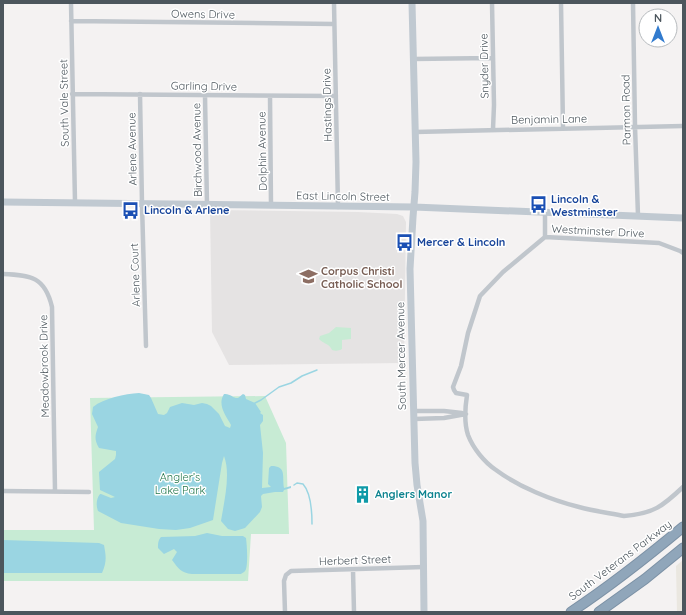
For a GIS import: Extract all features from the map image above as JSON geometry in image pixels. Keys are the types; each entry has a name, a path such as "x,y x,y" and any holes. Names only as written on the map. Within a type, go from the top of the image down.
{"highway":[{"name":"South Veterans Parkway","path":"571,612 611,585 683,526"},
{"path":"599,612 645,579 683,548"}],"main road":[{"name":"South Mercer Avenue","path":"412,3 416,162 410,269 415,463 423,521 424,612"},
{"name":"East Lincoln Street","path":"3,202 414,207 683,218"}],"street":[{"name":"South Vale Street","path":"71,3 75,202"},
{"name":"Hastings Drive","path":"334,3 338,207"},
{"name":"Snyder Drive","path":"492,3 493,129"},
{"path":"561,3 563,128"},
{"name":"Parmon Road","path":"633,3 638,216"},
{"name":"Owens Drive","path":"71,21 334,24"},
{"path":"413,59 492,58"},
{"name":"Garling Drive","path":"72,94 336,96"},
{"name":"Arlene Avenue","path":"140,94 142,204"},
{"name":"Birchwood Avenue","path":"205,96 207,205"},
{"name":"Dolphin Avenue","path":"270,96 271,206"},
{"name":"Benjamin Lane","path":"415,132 493,129 683,126"},
{"name":"Arlene Court","path":"142,204 146,346"},
{"path":"545,212 545,237"},
{"name":"Westminster Drive","path":"683,253 659,243 545,237 503,272 480,296 468,333 461,366 453,387 456,393 467,395 466,424 468,434 478,452 488,464 496,470 522,486 542,495 591,510 624,516 647,512 658,508 669,501 683,487"},
{"name":"Meadowbrook Drive","path":"3,274 32,277 45,288 50,300 52,315 55,491"},
{"path":"414,411 444,411 466,414"},
{"path":"414,419 444,418 466,414"},
{"path":"3,491 89,492"},
{"name":"Herbert Street","path":"285,612 284,581 287,574 291,571 424,567"},
{"path":"353,570 354,612"}],"shaded area":[{"name":"Corpus Christi Catholic School","path":"210,210 358,212 397,214 403,216 406,222 404,363 229,365 212,332"},
{"path":"683,560 683,612 677,612 676,566"}],"green space":[{"path":"336,327 351,328 351,339 342,340 342,349 336,351 332,350 319,339 320,336 329,333"},
{"name":"Angler’s Lake Park","path":"265,396 286,443 289,534 251,534 248,581 3,581 3,530 94,530 90,398"}],"water":[{"path":"139,393 149,395 158,414 164,415 170,407 182,403 194,405 202,403 207,404 219,414 225,426 230,428 231,425 222,406 222,398 224,394 228,394 236,398 239,398 243,394 245,395 246,399 255,403 261,412 260,413 263,415 263,421 260,425 263,453 262,488 271,487 268,484 269,468 271,466 276,466 283,472 284,488 291,486 291,488 284,490 283,492 263,494 261,496 262,507 260,512 245,528 235,531 228,529 221,521 227,479 224,456 213,520 190,528 176,530 159,529 121,523 98,511 97,502 100,494 111,498 115,497 100,490 99,472 115,459 116,451 99,448 96,442 98,427 92,414 93,407 103,401 121,395"},
{"path":"207,533 222,536 243,536 246,538 247,566 245,571 241,574 185,573 180,570 172,560 177,552 174,549 164,554 158,548 161,537 195,536"},
{"path":"3,540 99,543 104,545 106,556 105,566 102,573 3,573"}],"waterway":[{"path":"255,403 279,387 291,383 302,376 317,370"},
{"path":"294,485 297,483 303,484 308,492 312,514 312,524"}],"place":[{"name":"Lincoln & Westminster","path":"538,205"},
{"name":"Lincoln & Arlene","path":"131,210"},
{"name":"Mercer & Lincoln","path":"404,242"},
{"name":"Corpus Christi Catholic School","path":"308,277"},
{"name":"Anglers Manor","path":"362,494"}]}
